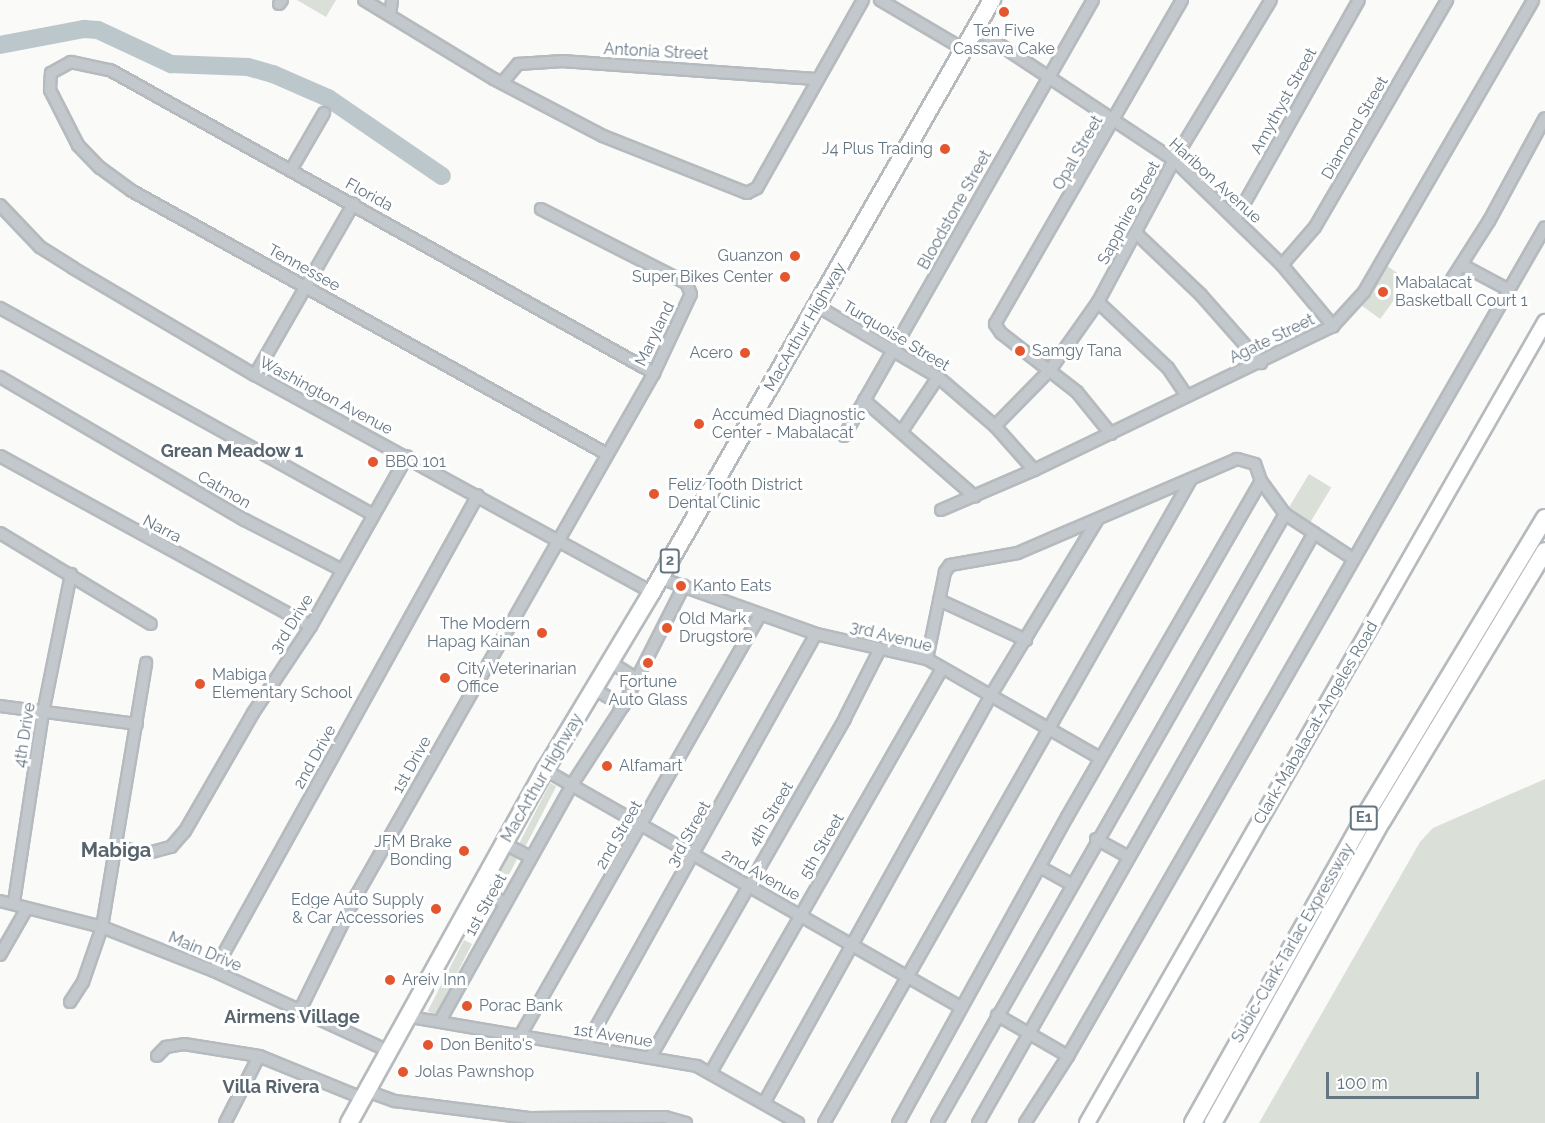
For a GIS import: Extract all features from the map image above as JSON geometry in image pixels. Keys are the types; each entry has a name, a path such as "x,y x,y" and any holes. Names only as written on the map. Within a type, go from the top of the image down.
{"highway":[{"name":"MacArthur Highway","path":"349,1123 391,1052 545,770 656,585 992,0"},
{"name":"Subic-Clark-Tarlac Expressway","path":"1193,1123 1394,767 1545,518"},
{"name":"Subic-Clark-Tarlac Expressway","path":"1213,1123 1421,753 1545,551"}],"main road":[{"name":"Clark-Mabalacat-Angeles Road","path":"1087,1123 1545,322"}],"street":[{"path":"364,0 502,82 603,136 744,192 757,188 862,0"},
{"path":"390,15 392,0"},
{"path":"880,0 965,50"},
{"name":"Bloodstone Street","path":"844,436 1093,0"},
{"name":"Opal Street","path":"1050,370 996,329 998,320 1182,0"},
{"name":"Sapphire Street","path":"995,426 1050,370 1098,302 1137,234 1174,160 1271,0"},
{"name":"Amythyst Street","path":"1236,218 1359,0"},
{"name":"Diamond Street","path":"1282,265 1315,227 1447,0"},
{"name":"Agate Street","path":"941,510 975,497 1111,434 1333,326 1364,292 1533,0"},
{"name":"Haribon Avenue","path":"975,32 1048,76 1174,160 1282,265 1333,326"},
{"name":"Antonia Street","path":"502,82 518,64 563,61 817,79"},
{"name":"Florida","path":"63,64 80,62 110,70 354,203 654,373"},
{"name":"Tennessee","path":"63,64 51,73 50,90 63,120 100,168 132,191 605,453"},
{"path":"291,170 324,113"},
{"path":"1452,279 1545,118"},
{"path":"255,375 304,285 354,203"},
{"name":"Maryland","path":"541,209 690,288 688,301 654,373 605,453 560,540"},
{"name":"Washington Avenue","path":"2,212 40,247 255,375 560,540 656,585"},
{"path":"1025,1123 1068,1056 1352,558 1366,541 1545,227"},
{"path":"1137,234 1201,295 1261,363"},
{"path":"1462,265 1509,290"},
{"path":"1098,302 1168,368 1187,396"},
{"name":"Turquoise Street","path":"817,306 938,377 995,426 1034,470"},
{"path":"0,308 371,514"},
{"path":"1050,370 1077,392 1111,434"},
{"path":"902,431 938,377"},
{"name":"Catmon","path":"0,378 245,520 342,570"},
{"path":"864,400 975,497"},
{"name":"Narra","path":"0,456 311,626"},
{"name":"3rd Drive","path":"115,847 148,853 171,848 201,808 253,713 311,626 371,514 406,456"},
{"path":"927,660 939,600 950,565 1018,554 1237,459 1247,459 1255,464 1262,481 1285,514 1352,558"},
{"path":"824,1123 1190,481"},
{"path":"898,1123 1100,758 1262,481"},
{"name":"2nd Drive","path":"214,971 478,495"},
{"path":"937,1123 1096,839 1285,514"},
{"path":"764,1103 854,946 991,695 1097,521"},
{"path":"0,533 151,624"},
{"path":"978,1123 1027,1033 1314,533"},
{"name":"1st Drive","path":"300,1010 362,885 560,540"},
{"name":"4th Drive","path":"14,902 43,713 70,574"},
{"name":"3rd Avenue","path":"656,585 684,586 760,616 816,634 927,660 1100,758"},
{"name":"1st Street","path":"440,1021 530,857 573,783 623,706 684,586"},
{"path":"939,600 1026,640"},
{"name":"2nd Street","path":"520,1036 760,616"},
{"name":"3rd Street","path":"585,1047 695,855 816,634"},
{"name":"4th Street","path":"651,1056 747,884 845,718 880,649"},
{"path":"610,662 636,678"},
{"path":"70,1002 83,982 102,927 146,663"},
{"name":"5th Street","path":"711,1072 942,668"},
{"path":"594,689 623,706"},
{"path":"0,706 137,724"},
{"name":"2nd Avenue","path":"545,770 573,783 799,916 961,1007"},
{"path":"1096,839 1128,857"},
{"path":"505,844 530,857"},
{"path":"1040,867 1071,884"},
{"path":"480,890 504,902"},
{"name":"Main Drive","path":"0,901 14,902 27,908 102,927 214,971 391,1052"},
{"path":"0,956 27,908"},
{"path":"997,1015 1068,1056"},
{"name":"1st Avenue","path":"410,1017 651,1056 711,1072 798,1123"},
{"path":"157,1056 166,1047 184,1044 259,1056 365,1095 395,1101 530,1118 638,1120 665,1117 686,1123"},
{"path":"225,1123 259,1056"}],"shaded area":[{"path":"297,0 336,0 326,17"},
{"name":"Mabalacat Basketball Court 1","path":"1386,265 1408,281 1380,319 1358,303"},
{"path":"1309,474 1331,487 1308,526 1286,513"},
{"path":"1545,779 1545,1123 1259,1123 1420,842 1433,828"},
{"path":"550,783 556,786 524,850 517,847"},
{"path":"511,851 519,855 499,894 491,890"},
{"path":"486,896 495,901 474,938 466,933"},
{"path":"464,940 472,944 436,1015 428,1011"}],"waterway":[{"path":"0,45 84,29 98,30 171,64 248,67 273,74 328,98 442,176"}],"place":[{"name":"Ten Five Cassava Cake","path":"1004,12"},
{"name":"J4 Plus Trading","path":"945,149"},
{"name":"Guanzon","path":"795,256"},
{"name":"Super Bikes Center","path":"785,277"},
{"name":"Mabalacat Basketball Court 1","path":"1383,292"},
{"name":"Samgy Tana","path":"1020,351"},
{"name":"Acero","path":"745,353"},
{"name":"Accumed Diagnostic Center - Mabalacat","path":"699,424"},
{"name":"BBQ 101","path":"373,462"},
{"name":"Feliz Tooth District Dental Clinic","path":"654,494"},
{"name":"Kanto Eats","path":"681,586"},
{"name":"Old Mark Drugstore","path":"667,628"},
{"name":"The Modern Hapag Kainan","path":"542,633"},
{"name":"Fortune Auto Glass","path":"648,663"},
{"name":"City Veterinarian Office","path":"445,678"},
{"name":"Mabiga Elementary School","path":"200,684"},
{"name":"Alfamart","path":"607,766"},
{"name":"JFM Brake Bonding","path":"464,851"},
{"name":"Edge Auto Supply & Car Accessories","path":"436,909"},
{"name":"Areiv Inn","path":"390,980"},
{"name":"Porac Bank","path":"467,1006"},
{"name":"Don Benito's","path":"428,1045"},
{"name":"Jolas Pawnshop","path":"403,1072"}],"district":[{"name":"Grean Meadow 1","path":"232,451"},
{"name":"Mabiga","path":"116,850"},
{"name":"Airmens Village","path":"292,1017"},
{"name":"Villa Rivera","path":"271,1087"}]}
